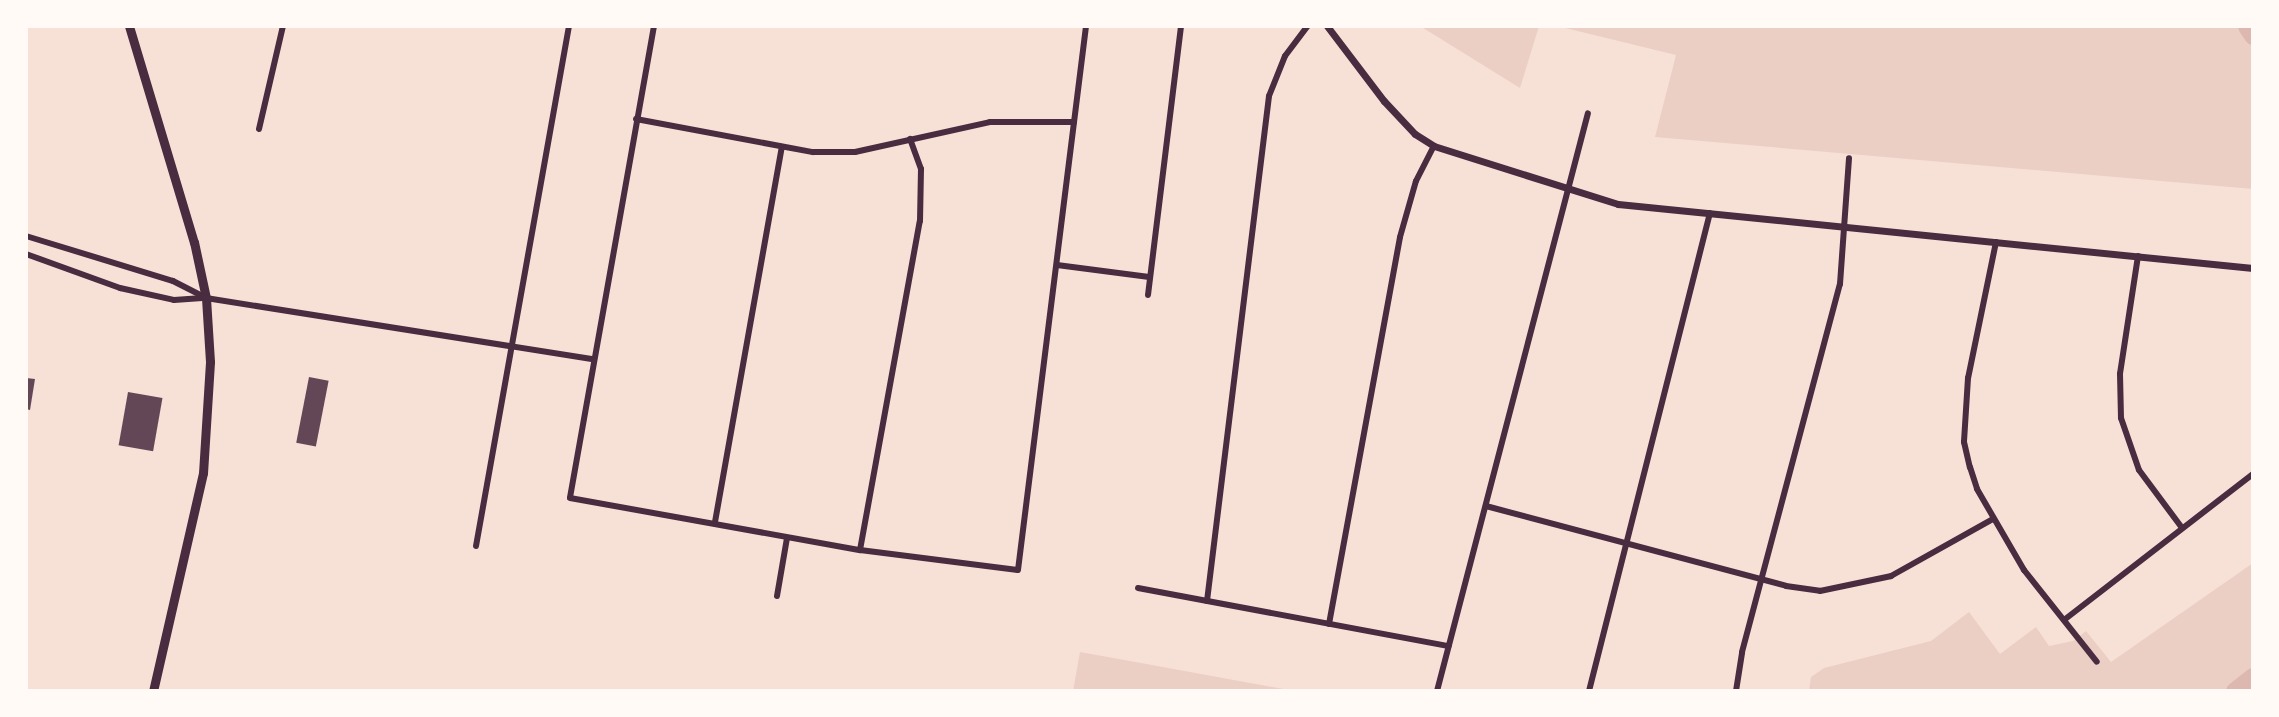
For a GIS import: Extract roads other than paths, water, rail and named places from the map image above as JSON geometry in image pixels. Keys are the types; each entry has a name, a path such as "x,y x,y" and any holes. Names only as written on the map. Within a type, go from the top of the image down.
{"main road":[{"path":"129,26 194,242 206,298 209,413 203,473 153,691"}],"street":[{"path":"259,129 283,26"},
{"path":"476,546 569,26"},
{"path":"654,26 570,498 860,550 1018,569 1086,26"},
{"path":"1147,295 1181,26"},
{"path":"1207,601 1269,96 1285,57 1308,26"},
{"path":"1327,26 1384,101 1415,134 1434,146 1569,191 1618,204 2253,268"},
{"path":"1437,691 1588,113"},
{"path":"636,119 782,147 855,152 1019,119 1074,122"},
{"path":"860,550 922,209 920,169 910,139"},
{"path":"1329,624 1400,237 1416,181 1434,146"},
{"path":"715,522 782,147"},
{"path":"1736,691 1742,652 1840,284 1849,158"},
{"path":"1589,691 1710,213"},
{"path":"26,236 173,281 206,298"},
{"path":"1996,242 1968,378 1964,442 1977,489 1993,519 2024,570 2097,662"},
{"path":"26,254 120,288 174,300 206,298 593,359"},
{"path":"2138,256 2120,374 2121,418 2139,470 2182,528"},
{"path":"1057,265 1149,277"},
{"path":"2064,620 2253,474"},
{"path":"1486,506 1763,580 1820,591 1871,583 1993,519"},
{"path":"777,596 787,538"},
{"path":"1138,588 1449,646"}],"waterway":[{"path":"2247,26 2253,35"},
{"path":"2235,691 2253,677"}]}
